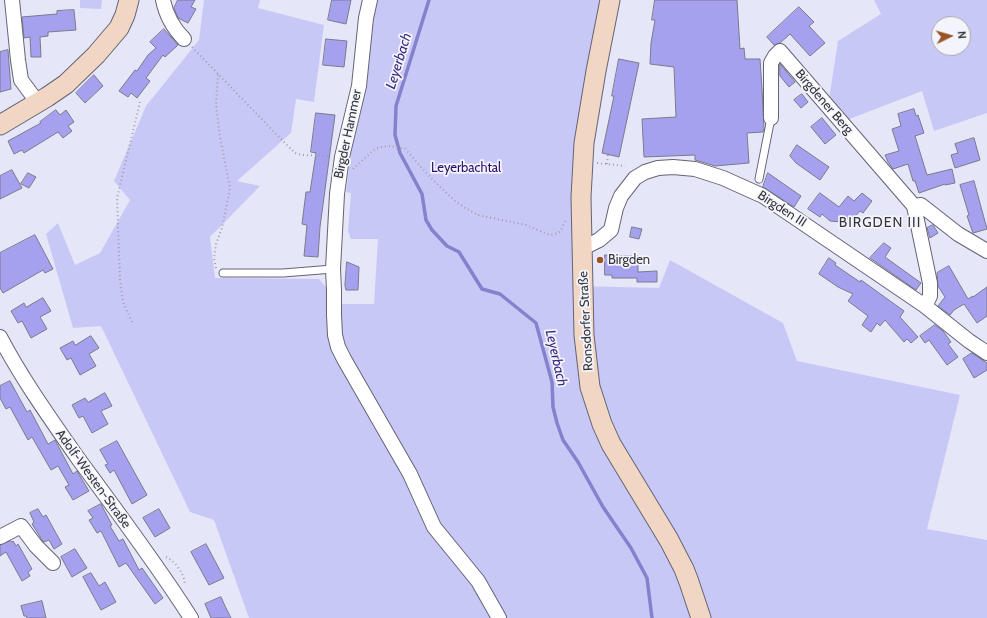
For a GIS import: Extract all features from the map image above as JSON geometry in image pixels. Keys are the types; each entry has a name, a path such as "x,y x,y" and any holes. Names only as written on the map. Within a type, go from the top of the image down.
{"main road":[{"path":"0,125 38,103 66,84 96,55 119,28 125,15 129,0"},
{"name":"Ronsdorfer Straße","path":"610,0 584,143 582,196 584,335 590,387 594,403 611,444 669,540 684,569 701,618"}],"street":[{"path":"12,0 21,80 38,103"},
{"path":"162,0 176,32 184,39"},
{"name":"Birgder Hammer","path":"370,0 366,18 359,86 342,157 337,194 333,268 335,335 338,347 344,359 410,474 434,527 478,581 499,618"},
{"name":"Birgdener Berg","path":"771,118 771,63 780,51 914,206 930,283 930,296 925,306"},
{"name":"Birgden III","path":"583,248 599,240 611,230 616,208 622,196 635,178 645,172 658,168 673,167 695,169 724,178 763,196 925,306 969,341 987,353"},
{"name":"Birgdener Berg","path":"914,206 921,205 958,234 987,251"},
{"name":"Adolf-Westen-Straße","path":"0,337 56,428 139,542 191,618"},
{"path":"0,537 21,526 36,546 52,563"}],"lane":[{"path":"760,179 771,118"},
{"path":"222,273 284,273 333,268"}],"path":[{"path":"184,39 295,153 342,157"},
{"path":"218,74 216,105 230,188 214,258 216,270 222,273"},
{"path":"132,322 123,302 122,294 117,198 140,102"},
{"path":"351,171 375,149 390,146 405,149 436,183 456,202 478,215 526,225 550,235 558,233 563,226"},
{"path":"606,164 608,155"},
{"path":"599,163 625,166"}],"green space":[{"path":"80,0 102,0 101,9 80,8"},
{"name":"Leyerbachtal","path":"204,0 260,0 258,8 324,25 314,102 296,99 291,133 237,181 260,186 210,237 215,278 319,279 341,304 374,304 378,239 351,239 348,231 351,193 346,192 365,34 372,0 606,0 577,286 659,288 670,260 783,323 797,361 960,395 927,529 987,540 987,618 249,618 214,520 190,512 101,326 73,328 46,234 58,223 75,265 100,253 130,200 114,181 146,106 199,40"},
{"path":"874,0 987,0 987,113 934,131 922,91 847,120 829,99 838,41 881,14"}],"building":[{"path":"178,0 195,0 191,7 196,9 188,23 178,18 174,8"},
{"path":"332,0 351,0 346,24 328,20"},
{"path":"655,0 737,0 740,49 744,48 745,59 760,59 764,129 763,132 747,133 749,163 715,166 695,160 695,155 644,157 642,119 676,117 674,67 650,64 651,43 655,20 652,20"},
{"path":"799,7 814,22 809,26 825,43 810,56 790,34 780,43 774,45 767,37"},
{"path":"74,10 76,30 48,32 48,36 40,37 41,57 31,57 30,37 24,38 22,17 57,14 57,11"},
{"path":"164,29 178,45 165,57 163,55 146,78 150,81 137,98 131,93 128,97 119,91 135,70 137,71 148,55 156,48 150,42"},
{"path":"326,39 347,41 344,67 323,65"},
{"path":"8,50 11,89 0,92 0,52"},
{"path":"619,59 639,63 619,157 602,153 614,96 612,96"},
{"path":"780,64 795,82 789,87 780,76"},
{"path":"94,75 103,86 85,103 76,93"},
{"path":"802,94 808,102 801,108 794,100"},
{"path":"914,109 916,116 918,115 924,133 915,136 927,175 952,169 955,183 945,184 919,193 915,181 913,181 908,164 893,169 888,162 885,155 899,151 892,129 901,126 898,114"},
{"path":"56,110 60,115 66,110 74,122 68,126 72,131 63,138 58,132 24,153 22,150 14,154 8,141 41,123 40,122"},
{"path":"316,113 335,115 320,227 318,257 304,256 307,225 302,224 306,192 310,192 316,153 311,152"},
{"path":"822,118 836,135 825,144 811,127"},
{"path":"974,138 980,160 955,168 951,155 958,153 955,144"},
{"path":"797,145 829,167 820,180 796,163 790,156"},
{"path":"12,170 22,188 0,199 0,176"},
{"path":"28,173 36,177 29,188 21,184"},
{"path":"768,173 801,196 794,207 763,187"},
{"path":"974,181 987,229 973,233 967,216 969,215 960,185"},
{"path":"820,193 839,207 848,196 854,201 862,193 872,201 863,213 860,211 851,221 847,218 842,222 830,221 822,214 820,217 808,209"},
{"path":"933,225 938,233 930,238 927,228"},
{"path":"632,227 642,229 639,239 630,237"},
{"path":"35,235 53,269 45,273 43,270 3,293 0,288 0,253"},
{"path":"884,243 891,248 885,257 921,283 916,290 870,258"},
{"path":"605,255 638,256 638,272 657,271 657,282 637,282 637,278 612,278 612,275 605,275"},
{"path":"829,258 836,263 835,265 860,282 861,280 904,311 900,317 918,337 911,343 907,339 904,342 885,320 880,326 877,323 871,332 862,325 868,316 848,301 853,294 838,287 819,274"},
{"path":"347,262 359,267 358,290 346,290"},
{"path":"949,266 968,299 987,287 987,316 977,323 964,304 954,310 950,315 938,306 945,297 938,286 937,273"},
{"path":"43,298 51,311 40,317 47,329 31,338 22,321 18,323 11,311 24,303 26,307"},
{"path":"935,325 943,331 951,342 948,344 958,357 947,365 929,340 925,343 920,336"},
{"path":"91,336 99,348 89,354 96,366 80,375 71,358 67,360 60,348 73,341 75,345"},
{"path":"972,353 987,363 987,370 974,378 963,359"},
{"path":"10,381 27,412 30,410 48,444 55,440 73,474 77,471 89,491 73,500 65,487 69,485 58,466 51,470 32,437 28,440 10,407 6,409 0,398 0,386"},
{"path":"105,393 112,406 101,411 108,424 92,433 83,416 79,418 72,405 85,398 88,402"},
{"path":"117,441 147,495 132,504 114,470 110,473 105,465 108,464 100,450"},
{"path":"101,504 112,525 110,526 119,541 123,539 139,570 142,568 163,598 155,604 126,563 119,567 101,531 97,533 89,520 93,518 88,511"},
{"path":"38,509 43,517 46,515 62,544 54,549 49,540 44,542 42,540 32,524 34,522 30,513"},
{"path":"159,509 170,528 155,537 143,518"},
{"path":"13,541 16,546 18,544 32,569 28,572 30,576 22,581 6,552 0,556 0,545"},
{"path":"206,544 224,578 209,585 191,552"},
{"path":"75,549 87,568 72,577 61,557"},
{"path":"91,573 99,586 105,582 116,602 101,610 83,577"},
{"path":"221,597 231,618 211,618 205,604"},
{"path":"42,601 46,618 27,618 24,616 21,606"}],"waterway":[{"name":"Leyerbach","path":"429,0 396,106 395,135 400,153 422,194 426,220 432,230 447,246 459,252 482,289 500,294 536,323 552,382 553,407 563,440 578,462 603,507 631,548 647,578 652,618"}],"place":[{"name":"Birgden","path":"600,260"}],"district":[{"name":"BIRGDEN III","path":"880,223"}]}
